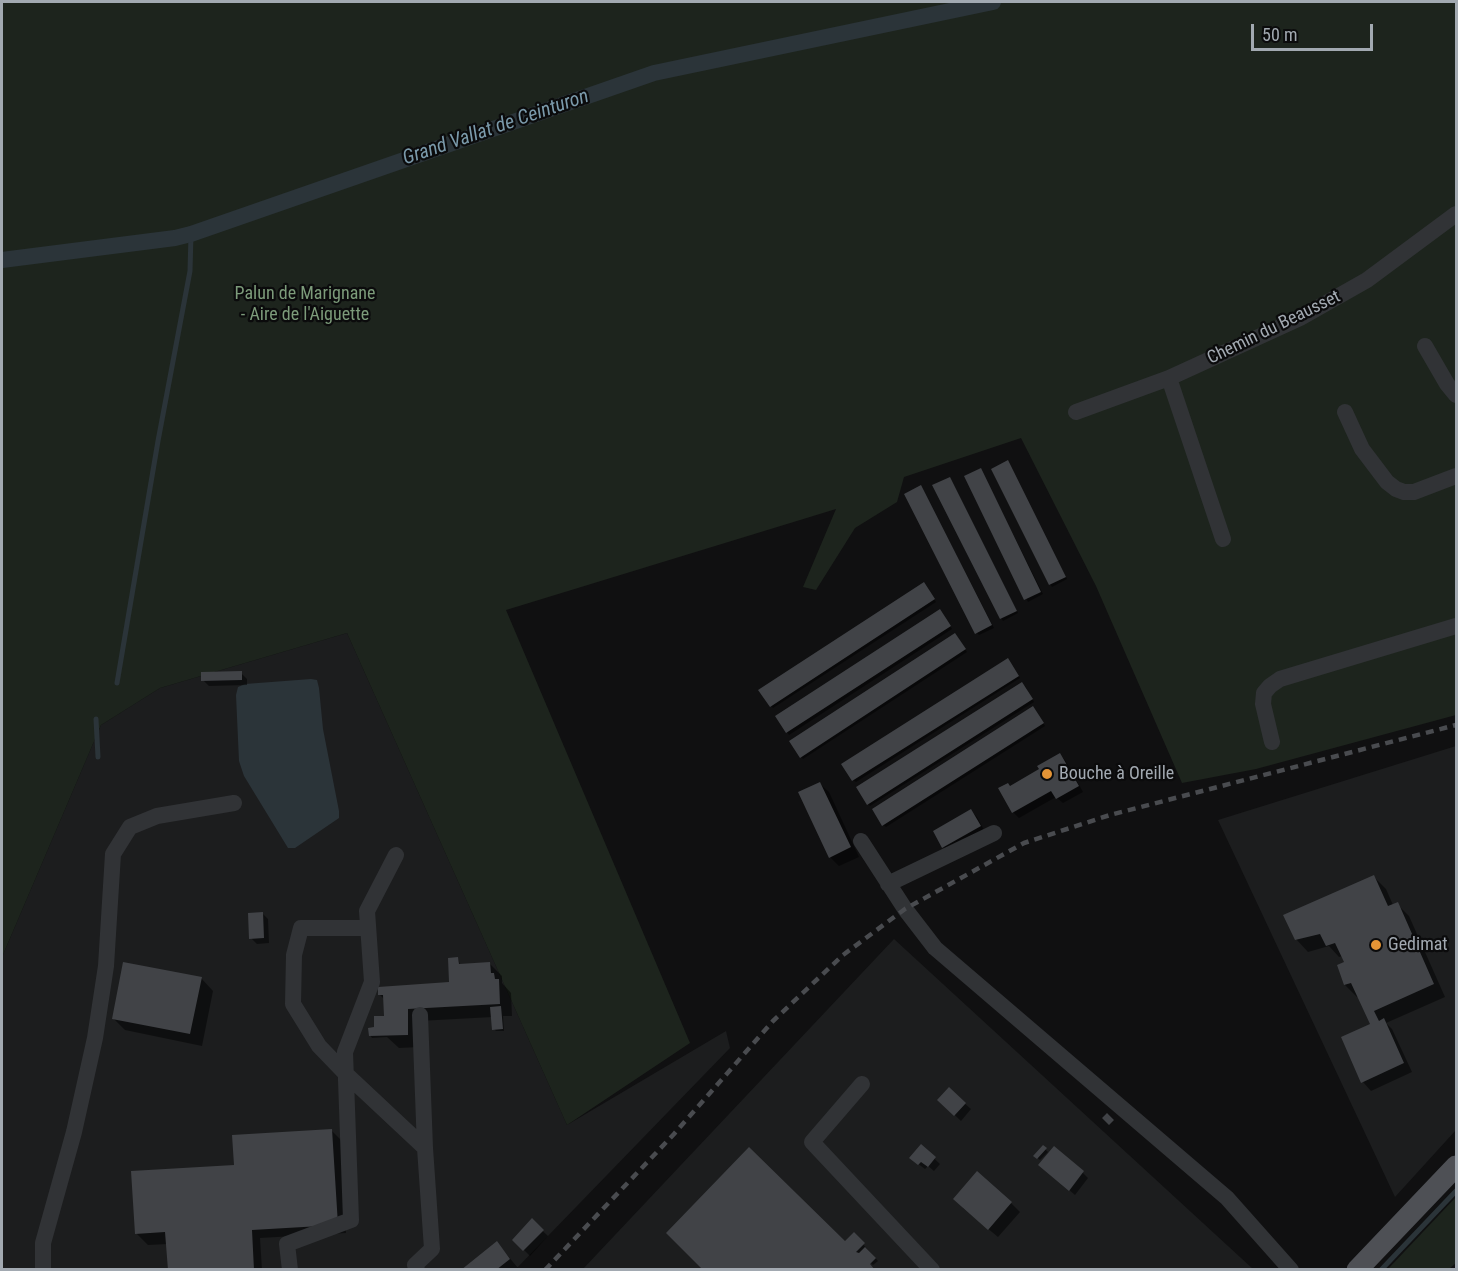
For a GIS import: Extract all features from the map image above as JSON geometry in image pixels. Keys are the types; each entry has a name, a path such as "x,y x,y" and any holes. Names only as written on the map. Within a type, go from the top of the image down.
{"main road":[{"path":"1357,1269 1456,1166"}],"street":[{"name":"Chemin du Beausset","path":"1076,412 1169,378 1260,338 1338,297 1385,267 1456,214"},
{"path":"1425,346 1456,395"},
{"path":"1169,378 1223,539"},
{"path":"1345,412 1362,449 1387,482 1396,489 1414,492 1456,476"},
{"path":"1272,742 1263,704 1264,693 1280,679 1456,626"},
{"path":"43,1269 43,1243 74,1132 95,1038 106,966 113,854 130,827 158,816 234,803"},
{"path":"888,884 994,834"},
{"path":"861,841 888,884 934,948 1227,1198 1291,1269"},
{"path":"290,1269 287,1244 351,1220 345,1052 372,982 367,911 396,855"},
{"path":"368,928 301,928 294,955 293,1004 319,1046 425,1148"},
{"path":"416,1267 432,1249 420,1016"},
{"path":"862,1084 812,1142 932,1269"}],"shaded area":[{"path":"347,633 567,1125 726,1031 730,1048 516,1269 2,1270 2,957 101,725 160,688"},
{"path":"317,680 319,688 323,729 339,818 295,848 288,848 244,776 239,761 236,695 238,687 245,684"},
{"path":"1456,746 1456,1130 1395,1197 1218,820"},
{"path":"894,939 1253,1269 582,1270"}],"green space":[{"name":"Palun de Marignane - Aire de l'Aiguette","path":"2,2 1456,2 1456,715 1256,769 1182,783 1096,586 1021,438 904,477 897,502 855,528 816,590 803,587 836,509 506,610 690,1043 567,1125 347,633 160,688 101,725 2,957"},
{"path":"1456,1197 1456,1263 1449,1269 1388,1269"}],"building":[{"path":"1008,460 1066,577 1049,585 991,469"},
{"path":"981,468 1041,592 1024,600 964,476"},
{"path":"950,477 1017,611 1000,619 932,485"},
{"path":"921,485 992,625 975,634 904,494"},
{"path":"924,582 935,599 770,707 758,690"},
{"path":"940,609 951,626 786,733 775,716"},
{"path":"955,633 966,649 800,758 789,741"},
{"path":"1008,658 1019,676 852,781 841,764"},
{"path":"242,671 242,680 201,681 201,672"},
{"path":"1022,682 1033,699 867,805 856,787"},
{"path":"1033,706 1044,723 882,826 872,809"},
{"path":"1060,753 1079,786 1056,799 1051,791 1012,813 998,788 1008,783 1010,786 1039,769 1037,766"},
{"path":"820,782 851,847 829,858 798,792"},
{"path":"971,809 981,826 942,848 933,831"},
{"name":"Gedimat","path":"1374,875 1388,906 1398,902 1434,984 1374,1011 1379,1021 1384,1018 1404,1063 1361,1083 1341,1037 1370,1024 1351,983 1344,985 1337,965 1344,962 1335,943 1326,946 1320,934 1295,940 1283,915"},
{"path":"263,912 264,938 249,939 248,913"},
{"path":"458,957 459,964 490,962 491,973 494,973 495,979 499,979 500,1004 408,1009 408,1035 369,1036 368,1028 374,1027 374,1016 384,1016 383,995 378,995 378,987 449,982 448,958"},
{"path":"123,962 202,977 190,1034 112,1019"},
{"path":"501,1006 503,1029 492,1030 490,1007"},
{"path":"949,1087 966,1103 954,1116 937,1100"},
{"path":"1107,1113 1114,1120 1109,1125 1102,1118"},
{"path":"332,1129 338,1225 252,1230 254,1270 168,1270 165,1232 135,1234 131,1171 234,1165 232,1135"},
{"path":"921,1144 936,1157 928,1167 921,1162 918,1165 909,1158"},
{"path":"1043,1145 1047,1148 1037,1159 1033,1156"},
{"path":"1054,1146 1084,1171 1069,1191 1038,1165"},
{"path":"749,1147 845,1241 854,1232 865,1243 856,1252 859,1253 865,1247 876,1258 870,1264 875,1270 703,1270 666,1233"},
{"path":"977,1171 1012,1202 988,1230 953,1199"},
{"path":"532,1218 544,1230 523,1251 512,1240"},
{"path":"497,1241 510,1259 496,1270 461,1270"}],"waterway":[{"name":"Grand Vallat de Ceinturon","path":"2,260 191,234 654,73 993,2"},
{"path":"117,683 158,441 190,271 191,234"},
{"path":"96,719 98,757"},
{"path":"1381,1270 1456,1191"}],"railway":[{"path":"545,1270 674,1134 773,1021 843,955 905,909 1024,843 1110,815 1456,725"}],"place":[{"name":"Bouche à Oreille","path":"1047,774"},
{"name":"Gedimat","path":"1376,945"}]}
